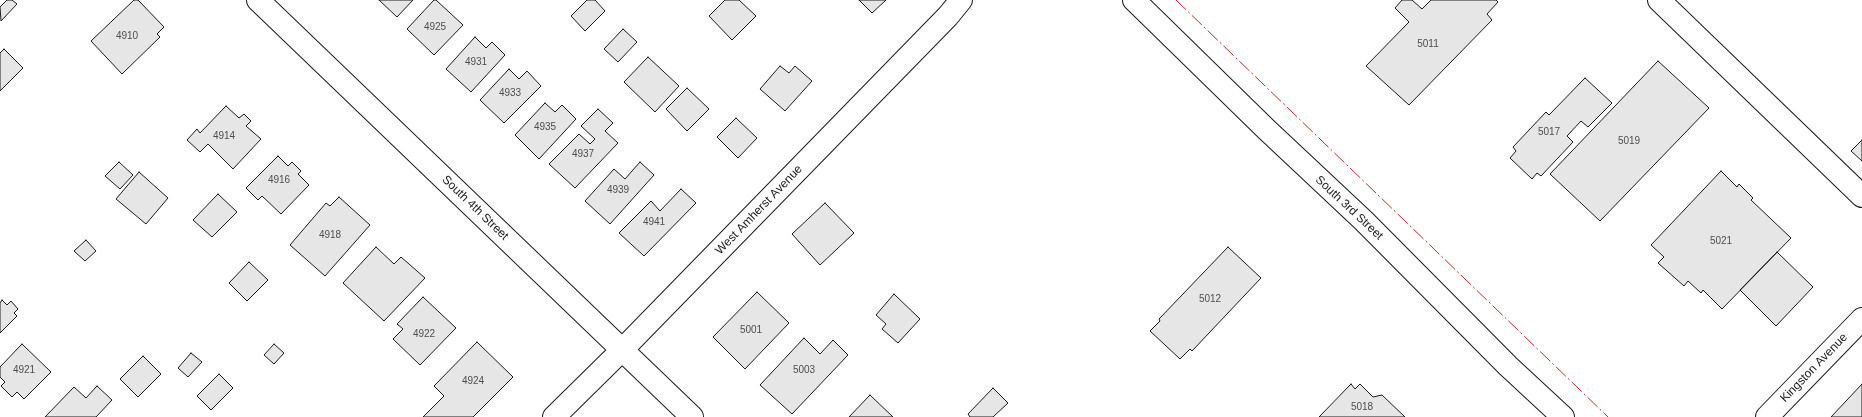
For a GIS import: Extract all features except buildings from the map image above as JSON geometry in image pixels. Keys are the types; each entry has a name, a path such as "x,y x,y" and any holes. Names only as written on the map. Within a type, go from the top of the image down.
{"street":[{"name":"South 4th Street","path":"258,0 692,417"},
{"name":"West Amherst Avenue","path":"554,417 622,350 961,0"},
{"name":"South 3rd Street","path":"1134,0 1266,129 1364,221 1508,366 1563,417"},
{"path":"1659,0 1862,196"},
{"name":"Kingston Avenue","path":"1767,417 1862,319"}],"power":[{"path":"1176,0 1608,417"}]}
